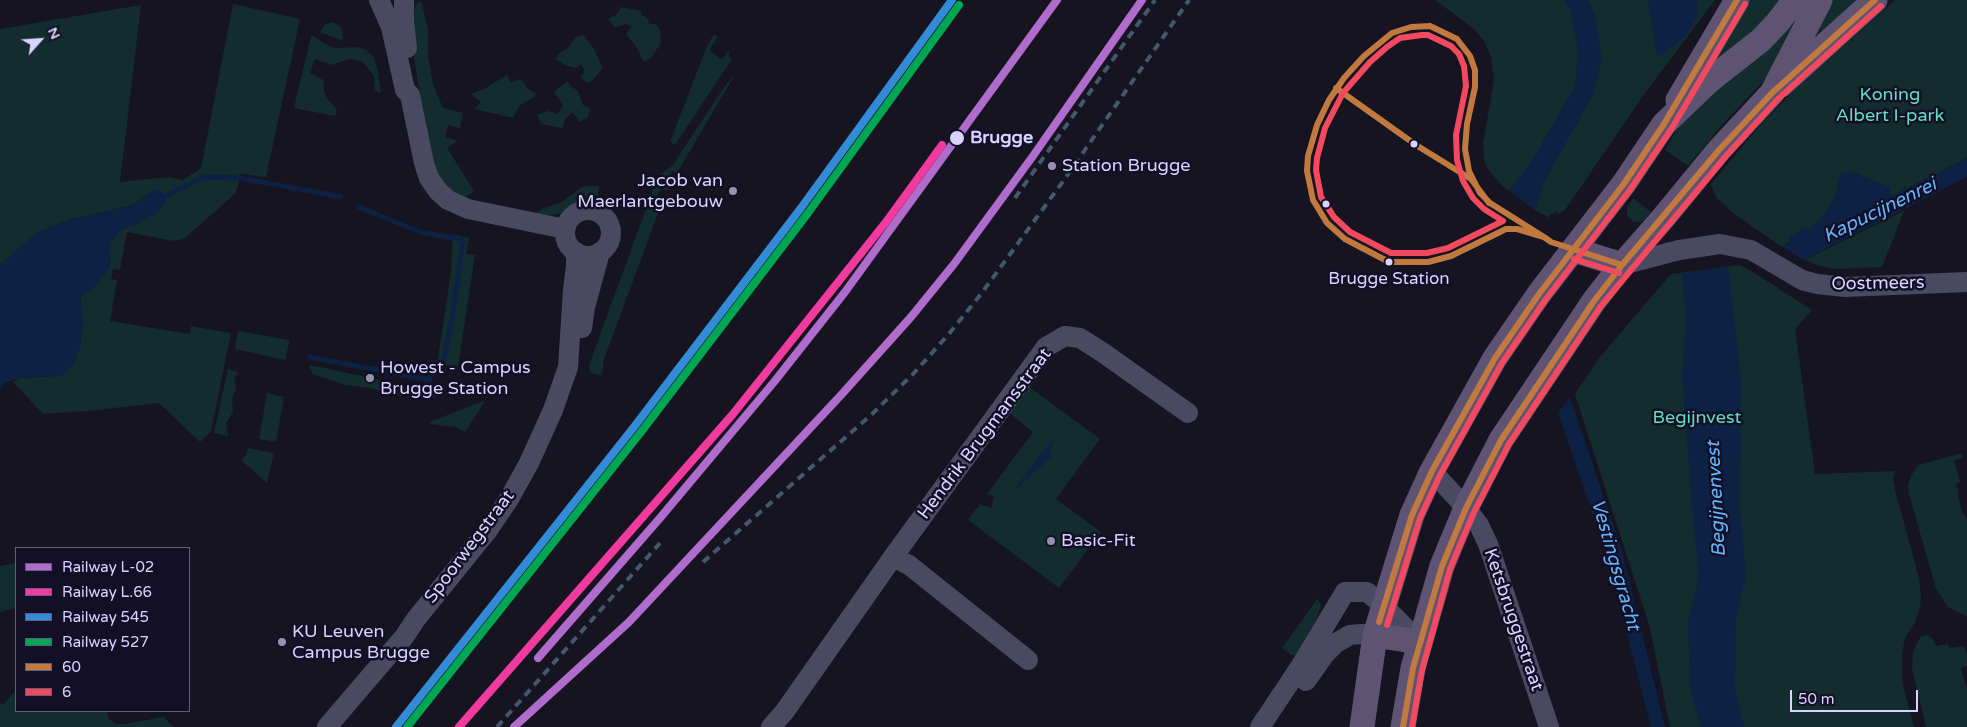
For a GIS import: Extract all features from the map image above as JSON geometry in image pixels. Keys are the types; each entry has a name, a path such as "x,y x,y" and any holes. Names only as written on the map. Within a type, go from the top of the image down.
{"main road":[{"path":"1362,727 1375,635 1383,605 1412,515 1432,471 1495,358 1539,294 1623,185 1664,124 1737,0"},
{"path":"1664,124 1709,81 1761,40 1796,0"},
{"path":"1772,93 1820,0"},
{"path":"1403,727 1419,642 1442,566 1466,508 1501,440 1594,301 1718,150 1772,93 1875,0"},
{"path":"1574,250 1622,265"},
{"path":"1375,635 1419,642"}],"street":[{"path":"379,0 401,41"},
{"path":"404,0 401,41 405,90 410,94 424,163 429,178 438,191 448,200 468,209 566,229"},
{"name":"Spoorwegstraat","path":"327,727 404,637 416,619 488,530 509,499 543,434 568,367 576,266 576,252 569,246 566,238 569,219 578,212 588,210 599,212 606,218 610,227 611,237 607,246 600,252 585,306 576,366 555,426 536,467 515,505 490,543 420,626 404,637"},
{"name":"Oostmeers","path":"1622,265 1703,245 1720,244 1751,250 1802,280 1817,284 1845,287 1967,282"},
{"path":"576,252 583,255 592,255 600,252"},
{"name":"Hendrik Brugmansstraat","path":"771,727 785,711 893,557 1046,347 1065,336 1080,338 1188,414"},
{"name":"Ketsbruggestraat","path":"1432,471 1466,508 1479,525 1488,544 1549,727"},
{"path":"893,557 909,565 1028,660"},
{"path":"1260,727 1300,667 1345,592 1367,592 1383,605 1419,642"},
{"path":"1268,727 1293,700 1325,654 1336,643 1350,635 1375,635"}],"green space":[{"path":"1435,0 1715,0 1645,93 1565,210 1559,214 1557,212 1549,215 1550,218 1535,210 1502,186 1488,169 1484,160 1483,144 1494,80 1491,56 1484,41 1474,29"},
{"path":"1749,0 1789,0 1766,28 1702,70"},
{"path":"1813,0 1767,77 1724,123 1688,166 1665,150 1679,125"},
{"path":"1826,0 1864,0 1797,53"},
{"name":"Koning Albert I-park","path":"1895,0 1967,0 1967,158 1894,195 1890,195 1888,187 1841,174 1835,197 1821,219 1809,230 1782,247 1733,213 1716,197 1711,184 1761,124 1804,81"},
{"path":"421,1 428,28 428,55 433,84 443,108 463,113 460,128 448,125 445,137 458,141 447,148 474,191 464,198 452,191 439,178 428,147 411,38 415,7"},
{"path":"233,4 300,19 266,177 241,174 236,193 184,239 173,241 127,232 120,270 113,269 111,279 117,280 110,321 190,334 191,326 231,333 211,431 200,442 159,403 43,414 13,382 19,378 62,375 69,369 75,361 80,346 83,326 80,297 94,288 110,260 109,250 111,242 122,229 139,223 165,196 160,190 149,193 135,204 72,219 38,232 0,265 0,29 141,5 120,182 168,177 183,180 201,168"},
{"path":"621,7 641,11 641,14 648,19 649,24 656,24 660,30 661,43 651,58 644,62 635,45 626,34 632,26 625,24 615,28 608,19 617,14"},
{"path":"332,22 342,29 343,41 320,32 324,25"},
{"path":"714,34 718,37 709,50 722,60 728,51 730,53 728,56 732,59 675,145 670,142 707,46"},
{"path":"312,35 335,48 358,47 366,50 373,56 377,67 381,93 375,91 374,76 362,61 350,59 331,65 315,59 310,73 323,80 327,98 337,110 335,116 294,108"},
{"path":"584,35 594,49 603,68 593,80 587,83 580,77 585,71 581,64 577,68 567,66 555,59 559,53 568,48 577,36"},
{"path":"737,71 677,173 672,171 670,176 674,179 667,191 662,188 657,196 663,200 603,362 603,371 600,376 590,372 589,365 658,176 672,166 720,93"},
{"path":"507,75 510,82 520,79 527,88 536,94 534,97 519,106 513,118 474,109 481,102 471,94 484,89"},
{"path":"568,81 570,86 578,91 583,105 590,108 588,117 579,122 573,112 566,118 562,128 541,124 537,115 548,111 558,114 563,105 554,92"},
{"path":"599,186 598,195 593,199 579,202 561,213 547,216 534,214 546,207 560,203 582,187"},
{"path":"1633,198 1651,212 1640,222 1634,222 1627,216 1627,207"},
{"path":"1904,211 1882,267 1835,269 1804,260"},
{"path":"453,234 469,238 466,254 475,255 458,367 437,364 451,272"},
{"name":"Begijnvest","path":"1740,265 1812,310 1795,329 1815,474 1895,471 1893,479 1895,490 1918,574 1921,596 1920,608 1915,622 1905,638 1902,654 1904,689 1914,727 1670,727 1650,628 1575,394 1600,357 1671,274"},
{"path":"238,331 290,340 285,360 235,349"},
{"path":"310,365 443,393 442,396 427,398 399,396 370,388 345,385 313,374 309,368"},
{"path":"228,369 238,372 234,379 236,387 232,400 233,412 226,423 228,436 214,433"},
{"path":"1028,386 1100,439 1056,499 1101,532 1059,588 968,520 980,504 991,508 994,497 987,494 1033,432 1009,413"},
{"path":"267,393 284,397 276,442 259,439"},
{"path":"483,401 484,403 465,432 456,427 430,424 432,421"},
{"path":"248,448 274,453 267,483 241,460 247,453"},
{"path":"1962,453 1963,458 1954,460 1960,482 1956,484 1959,492 1957,493 1962,511 1967,519 1967,617 1948,607 1936,589 1908,486 1911,476 1918,465"},
{"path":"15,563 15,608 0,612 0,566"},
{"path":"1318,598 1321,606 1317,617 1298,651 1295,655 1291,655 1282,648"},
{"path":"1928,635 1936,646 1948,644 1949,648 1964,646 1967,654 1967,666 1961,668 1967,690 1967,727 1926,727 1912,668 1913,652 1917,643 1921,636"},
{"path":"15,691 15,712 107,712 108,718 116,724 163,717 174,727 0,727 0,703 3,705"}],"water":[{"path":"1564,0 1588,0 1596,17 1602,61 1593,95 1544,182 1535,210 1509,190 1530,164 1575,86 1578,51 1571,12"},
{"path":"1648,0 1697,0 1698,16 1686,36 1657,58"},
{"name":"Kapucijnenrei","path":"1967,158 1967,177 1804,260 1782,247 1790,243 1789,237 1805,227 1809,230 1821,219 1835,197 1841,174 1845,172 1855,173 1889,187 1890,194 1894,195"},
{"path":"154,190 160,190 163,193 166,201 164,205 157,213 139,223 122,229 112,242 109,250 110,267 94,288 80,297 83,326 80,346 75,361 69,369 62,375 19,378 6,382 0,388 0,265 38,232 72,219 135,204"},
{"name":"Begijnenvest","path":"1728,267 1741,379 1740,509 1746,575 1736,618 1735,688 1744,727 1701,727 1690,690 1688,621 1699,577 1682,374 1686,322 1682,273"},
{"name":"Vestingsgracht","path":"1570,397 1621,548 1665,727 1651,727 1606,553 1558,413"},
{"path":"1053,439 1050,458 1011,494 1033,464"}],"waterway":[{"path":"165,196 204,177 240,178 341,197"},
{"path":"310,357 430,380 432,363 443,363 452,319 463,240 420,232 359,207"}],"railway":[{"path":"1015,198 1155,0"},
{"path":"703,562 871,415 913,374 948,335 981,294 1064,180 1189,0"},
{"path":"497,727 660,543"}],"rail line":[{"name":"545","path":"396,727 634,427 801,208 952,0"},
{"name":"L-02","path":"538,658 660,518 774,382 845,292 1057,0"},
{"name":"L-02","path":"514,727 629,622 842,394 911,317 954,264 1033,156 1142,0"},
{"name":"527","path":"407,727 641,432 808,213 959,5"},
{"name":"L.66","path":"459,727 733,414 886,222 942,145"}],"transit line":[{"name":"60","path":"1379,622 1412,515 1432,471 1495,358 1539,294 1623,185 1664,124 1737,0"},
{"name":"60","path":"1403,727 1413,668 1442,566 1466,508 1501,440 1594,301 1719,150 1772,93 1875,0"},
{"name":"6","path":"1387,625 1420,518 1440,475 1502,363 1546,299 1630,190 1672,128 1745,4"},
{"name":"6","path":"1412,727 1422,670 1450,569 1474,512 1509,444 1601,306 1726,156 1778,99 1881,6"},
{"name":"60","path":"1430,26 1457,39 1470,56 1475,70 1475,87 1467,124 1465,149 1469,171 1480,193 1490,203 1544,237 1517,229 1506,229 1451,256 1428,262 1389,262 1345,239 1327,223 1313,200 1307,171 1308,156 1317,125 1329,100 1344,78 1364,56 1392,33 1411,27 1430,26"},
{"name":"6","path":"1422,35 1428,35 1451,46 1459,54 1464,66 1466,86 1456,135 1457,160 1463,181 1473,198 1484,209 1503,221 1448,248 1427,253 1391,253 1350,232 1334,217 1321,197 1316,170 1317,158 1325,128 1343,93 1370,62 1387,47 1400,38 1422,35"},
{"name":"60","path":"1336,88 1416,145 1471,179 1489,203"},
{"name":"60","path":"1544,237 1551,242 1622,265"},
{"name":"6","path":"1574,259 1619,273"}],"place":[{"name":"Brugge","path":"957,138"},
{"name":"Station Brugge","path":"1052,166"},
{"name":"Jacob van Maerlantgebouw","path":"733,191"},
{"name":"Brugge Station","path":"1389,262"},
{"name":"Howest - Campus Brugge Station","path":"370,378"},
{"name":"Basic-Fit","path":"1051,541"},
{"name":"KU Leuven Campus Brugge","path":"282,642"}]}
